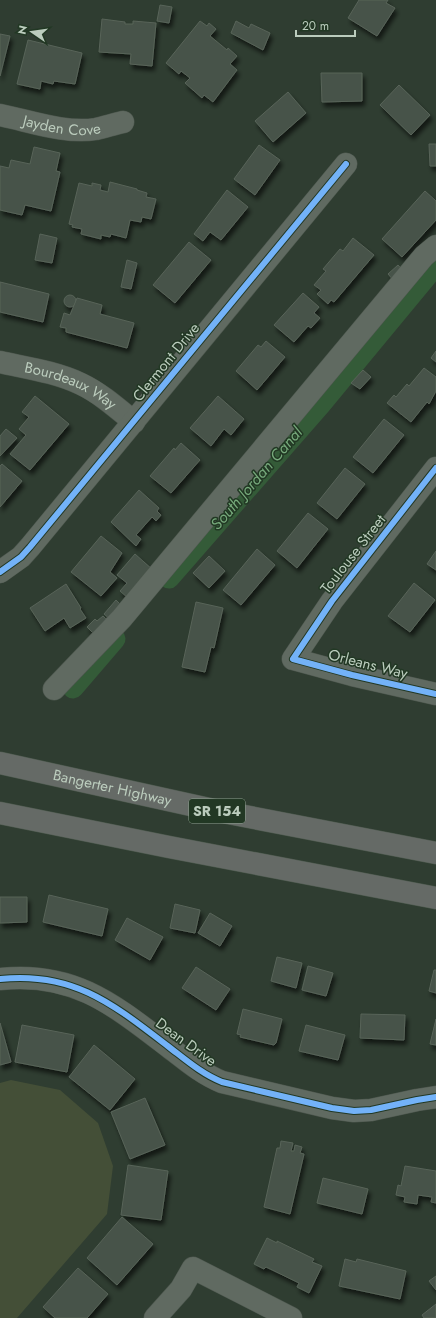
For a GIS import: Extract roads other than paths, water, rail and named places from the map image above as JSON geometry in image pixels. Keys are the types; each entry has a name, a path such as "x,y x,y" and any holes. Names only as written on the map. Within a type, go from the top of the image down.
{"highway":[{"name":"Bangerter Highway","path":"0,764 218,811 436,853"},
{"path":"0,813 436,898"}],"street":[{"name":"Jayden Cove","path":"0,115 59,128 77,130 95,129 123,122"},
{"name":"Clermont Drive","path":"0,572 21,557 30,547 346,164"},
{"path":"54,689 122,618 424,256 436,246"},
{"name":"Bourdeaux Way","path":"0,362 56,375 80,383 101,396 134,422"},
{"name":"Toulouse Street","path":"293,658 332,601 436,468"},
{"name":"Orleans Way","path":"293,658 352,675 436,694"},
{"name":"Dean Drive","path":"0,978 18,977 49,980 79,988 102,998 123,1012 205,1075 222,1082 332,1108 354,1111 371,1110 417,1100 436,1098"},
{"path":"156,1318 181,1289 193,1268 291,1318"}],"waterway":[{"name":"South Jordan Canal","path":"169,578 321,404 436,265"},
{"name":"South Jordan Canal","path":"73,688 115,639"}]}
